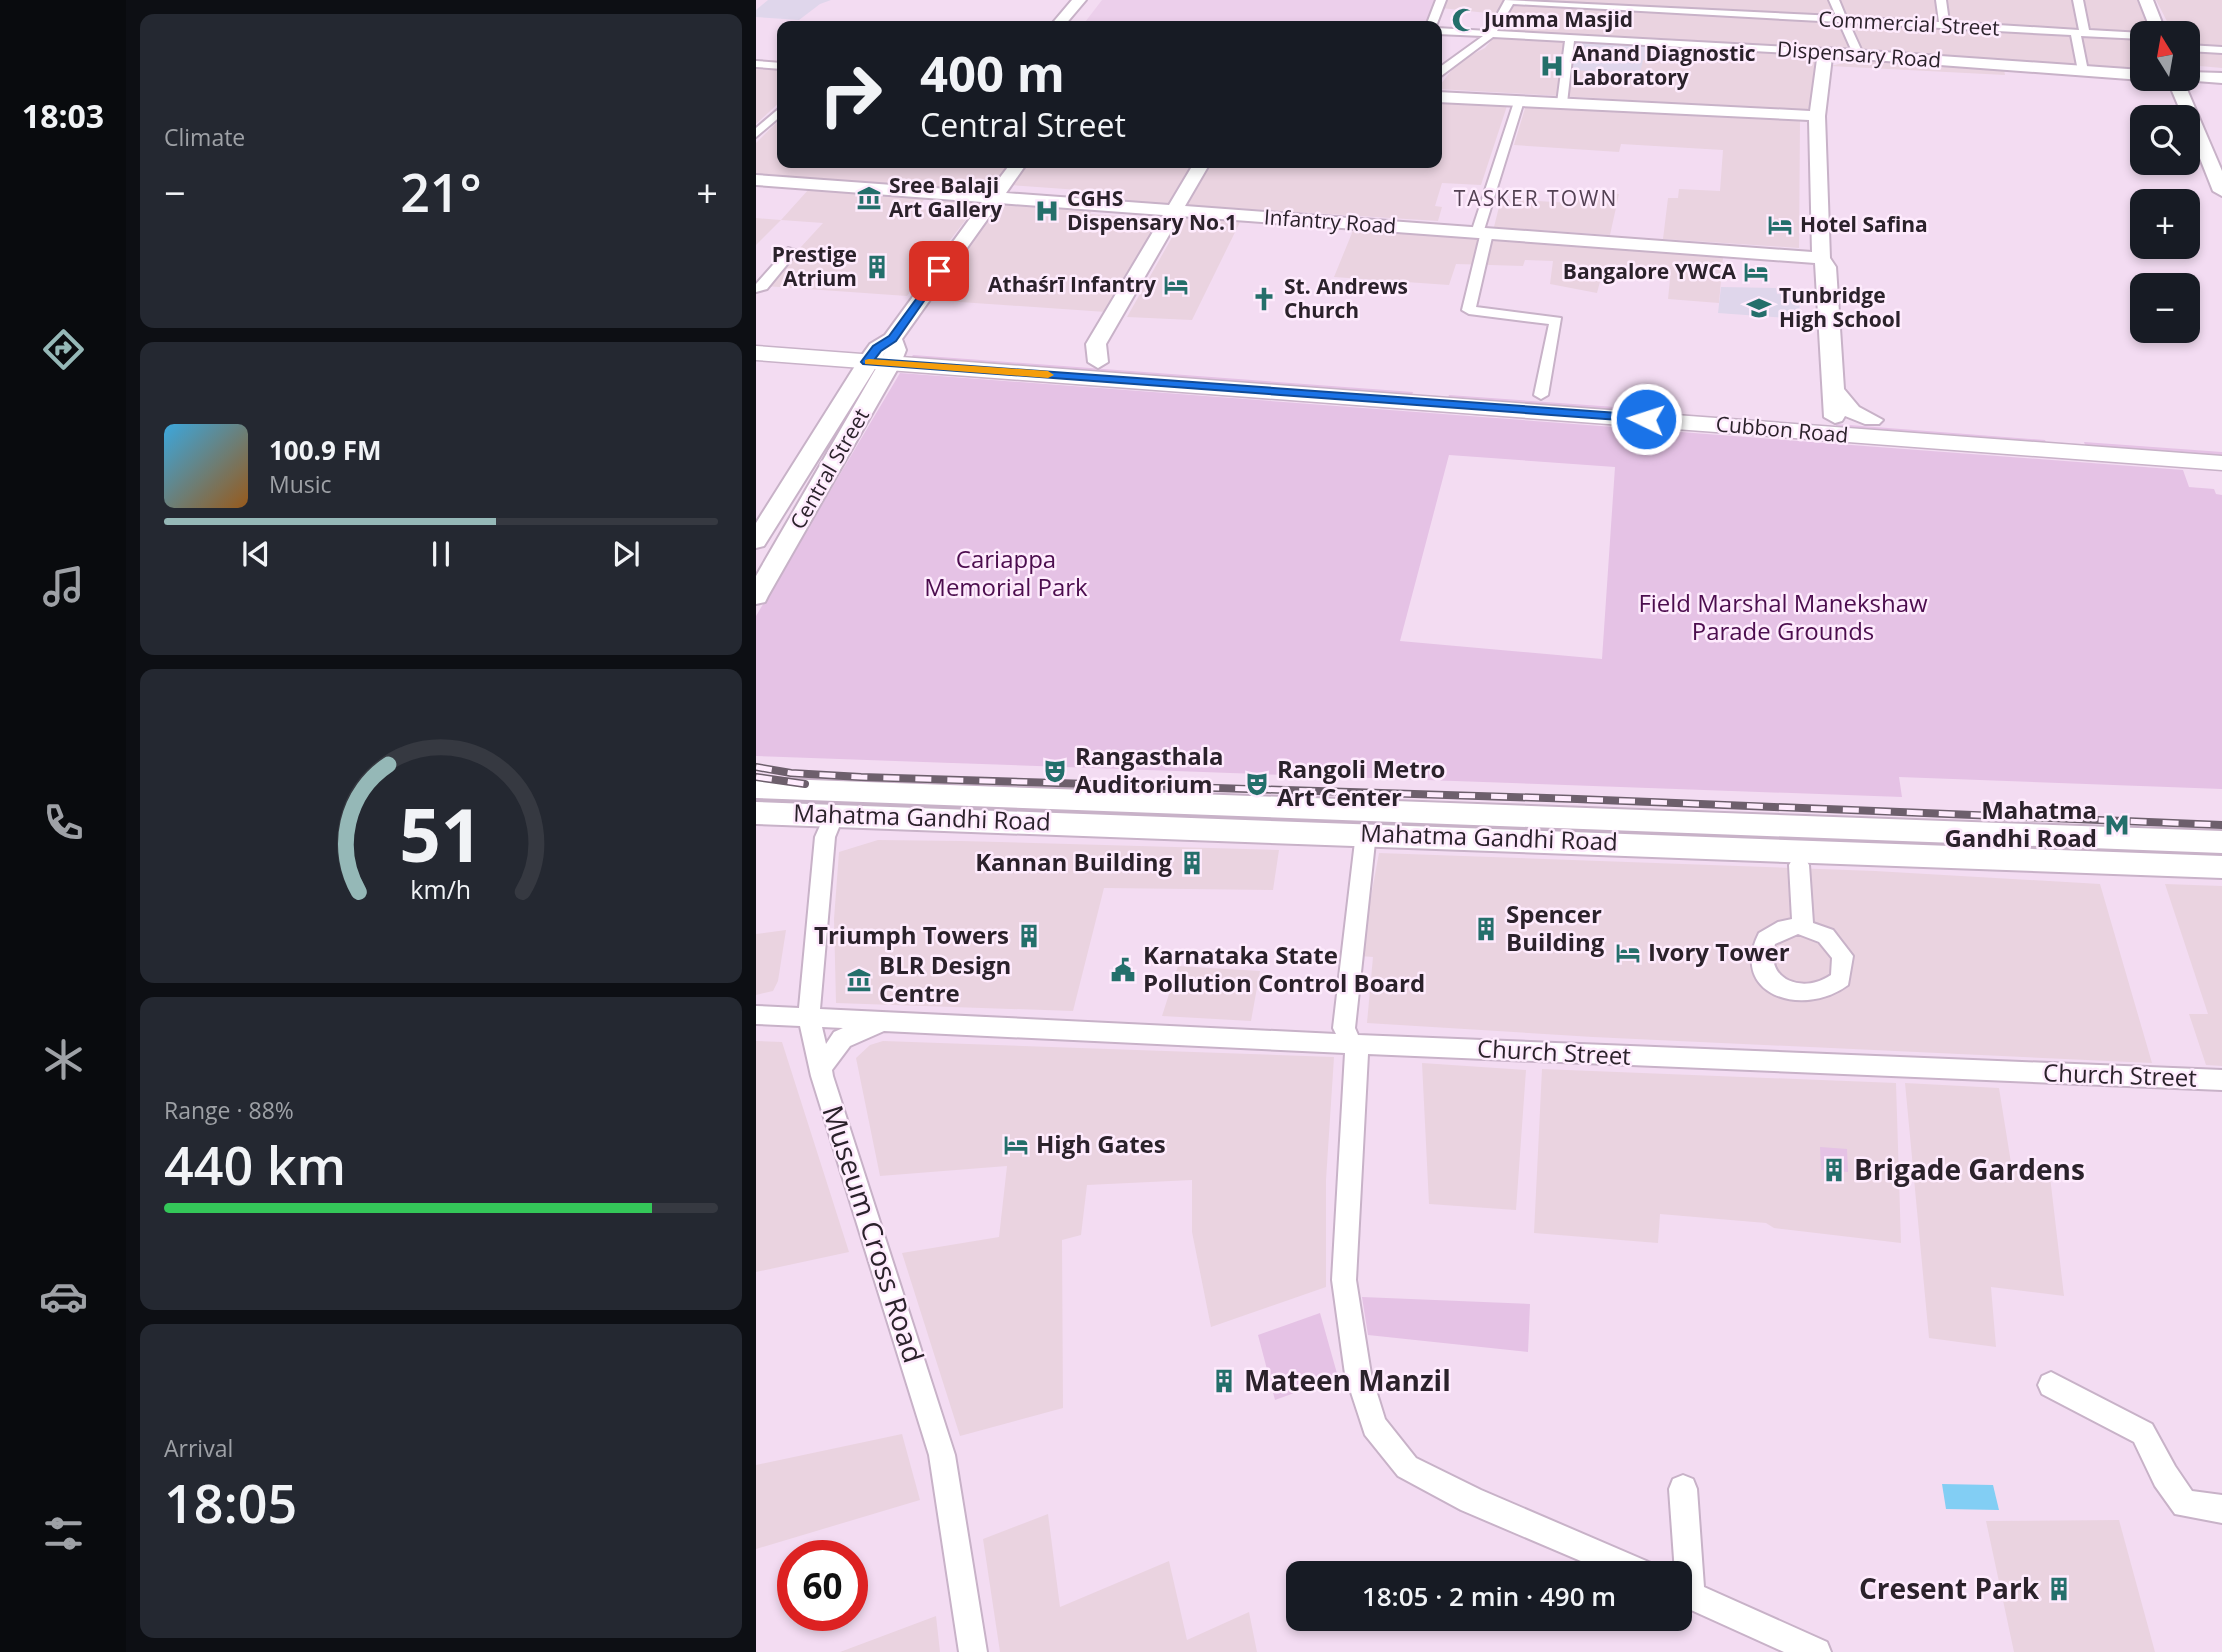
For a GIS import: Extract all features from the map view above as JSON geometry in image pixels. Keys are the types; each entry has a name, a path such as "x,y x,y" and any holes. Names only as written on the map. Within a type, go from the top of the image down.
{"main road":[{"name":"Cubbon Road","path":"756,339 885,352 2064,443 2222,446"},
{"name":"Cubbon Road","path":"756,353 885,352 1098,362 1426,395 1541,395 1647,410 1827,416 2222,463"}],"street":[{"path":"1061,21 1079,0"},
{"path":"1075,21 1091,0"},
{"path":"1433,21 1441,0"},
{"path":"1736,14 1738,0"},
{"path":"1833,0 1863,56"},
{"path":"1941,0 1945,26"},
{"path":"2078,0 2083,72"},
{"path":"2146,0 2154,21"},
{"path":"1442,70 1450,60 1480,45 1493,32 1509,1"},
{"name":"Commercial Street","path":"1509,1 1645,4 1736,14 2130,35"},
{"name":"Dispensary Road","path":"1442,31 1570,37 1824,58 1863,56 2130,74"},
{"path":"1562,103 1570,37"},
{"path":"2200,49 2222,51"},
{"path":"1824,58 1817,116 1821,258 1827,267 1835,392 1827,416"},
{"path":"756,64 777,66"},
{"path":"2200,76 2222,76"},
{"path":"2180,91 2222,191"},
{"path":"2192,91 2222,165"},
{"path":"1442,97 1817,116"},
{"path":"1519,101 1482,233 1468,310 1556,321 1541,395"},
{"path":"756,134 777,114"},
{"name":"Central Street","path":"756,541 992,197 1015,168"},
{"path":"1098,362 1094,355 1096,344 1199,168"},
{"name":"Infantry Road","path":"756,180 1821,258"},
{"path":"756,288 762,286 792,251"},
{"path":"1821,258 1815,267 1827,416"},
{"name":"Central Street","path":"756,596 789,542 885,352"},
{"path":"1835,392 1852,411 1872,420"},
{"path":"756,541 789,542"},
{"name":"Mahatma Gandhi Road","path":"756,788 2222,842"},
{"name":"Mahatma Gandhi Road","path":"756,813 1366,833 2222,867"},
{"name":"Museum Cross Road","path":"834,815 825,837 809,1017 820,1069 942,1455 973,1652"},
{"path":"1366,833 1344,1028 1357,1055 1344,1280 1358,1374 1374,1426 1407,1467 1471,1500 1613,1561"},
{"path":"1799,865 1803,927"},
{"name":"Church Street","path":"756,1015 1780,1064 2222,1080"},
{"name":"Church Street","path":"820,1069 842,1040 886,1020"},
{"path":"2051,1385 2143,1433 2165,1476 2185,1504 2222,1510"},
{"path":"1683,1489 1685,1561"},
{"path":"1692,1596 1817,1652"}],"shaded area":[{"path":"768,0 831,0 820,4 799,20 756,17 756,10"},
{"path":"1102,0 1438,0 1429,21 1086,21"},
{"path":"1444,0 1504,0 1496,14 1441,8"},
{"path":"1514,0 2137,0 2146,21 2130,21 2130,71 1498,30"},
{"path":"2156,0 2222,0 2222,68 2200,66 2200,21 2167,21"},
{"path":"1497,34 1572,39 1642,60 1678,46 1817,55 1811,107 1805,110 1442,89 1442,83 1458,62 1485,48"},
{"path":"1572,39 1678,46 1677,62 1643,60 1640,73 1568,70"},
{"path":"1862,59 2004,69 2005,75 1830,66"},
{"path":"756,69 777,70 777,105 756,124"},
{"path":"1442,102 1507,106 1481,185 1442,183 1435,206 1442,207 1438,221 1184,205 1206,168 1442,168"},
{"path":"1526,105 1800,119 1799,248 1663,239 1668,198 1678,198 1679,189 1720,191 1723,150 1621,144 1619,152 1514,145"},
{"path":"777,122 777,168 1008,168 993,188 982,192 756,176 756,143"},
{"path":"1024,168 1194,168 1171,205 1074,198 1079,190 1010,185"},
{"path":"809,189 926,197 917,209 934,210 944,198 981,200 907,296 765,286 823,223 781,220"},
{"path":"1575,192 1619,194 1610,235 1494,227 1501,199 1573,203"},
{"path":"999,203 1092,210 1090,214 1162,219 1106,312 931,300"},
{"path":"756,218 781,220 756,245"},
{"path":"1183,218 1241,220 1192,320 1127,317"},
{"path":"1354,228 1723,257 1719,303 1668,299 1670,279 1602,274 1597,293 1550,284 1553,261 1525,260 1523,266 1456,264 1449,285 1334,277"},
{"name":"Tunbridge High School","path":"1721,287 1776,288 1777,294 1800,296 1799,319 1718,313"},
{"path":"878,840 1279,850 1273,890 1104,888 1073,1011 836,1003 834,919 839,852"},
{"path":"1379,853 1875,871 2100,884 2152,1063 1593,1037 1367,1023 1373,957 1360,956"},
{"path":"2165,884 2222,886 2222,1066 2206,1065 2189,1014 2208,1014"},
{"path":"786,930 778,981 773,991 756,995 756,934"},
{"path":"1178,966 1260,971 1251,1021 1162,1016"},
{"path":"756,1041 782,1042 849,1252 756,1272"},
{"path":"883,1041 1334,1057 1326,1180 1326,1287 1211,1327 1192,1232 1192,1180 1087,1185 1081,1235 1062,1240 1063,1408 960,1436 902,1253 999,1237 1007,1166 880,1176 856,1058 870,1045"},
{"path":"1422,1063 1526,1070 1516,1210 1429,1204"},
{"path":"1542,1069 1896,1083 1901,1243 1774,1228 1766,1223 1660,1214 1658,1243 1534,1233"},
{"path":"1905,1083 1999,1088 2011,1163 2049,1168 2064,1296 1991,1287 1996,1347 1929,1338"},
{"path":"902,1434 920,1500 786,1540 777,1540 777,1543 756,1549 756,1465"},
{"path":"1048,1514 1060,1607 1169,1561 1187,1640 1249,1612 1257,1652 1000,1652 983,1539"},
{"name":"Cresent Park","path":"2119,1520 2155,1652 2014,1652 1986,1521"},
{"path":"936,1616 940,1652 840,1652"}],"green space":[{"path":"913,355 1413,392 1412,395 910,359"},
{"path":"900,373 2183,470 2189,487 2214,489 2216,494 2222,495 2222,789 1899,777 1902,797 756,756 756,616","holes":["1449,455 1615,467 1602,659 1400,641"]},
{"path":"1449,395 1629,408 1628,411 1448,398"},
{"path":"1836,424 2045,440 2046,442 1836,427"},
{"path":"2084,442 2222,452 2222,456 2085,445"},
{"path":"1820,1147 1847,1149 1848,1172 1821,1170"},
{"path":"1362,1297 1530,1304 1528,1352 1368,1335"},
{"path":"1320,1313 1338,1377 1275,1400 1258,1335"}],"water":[{"path":"1942,1484 1993,1485 1999,1510 1946,1509"}],"railway":[{"path":"756,767 791,773 861,777 1577,799 2222,825"},
{"path":"756,777 805,784"}],"slow traffic":[{"path":"869,362 1048,375"}],"place":[{"name":"Jumma Masjid","path":"1464,20"},
{"name":"Anand Diagnostic Laboratory","path":"1552,66"},
{"name":"Sree Balaji Art Gallery","path":"869,198"},
{"name":"CGHS Dispensary No.1","path":"1047,211"},
{"name":"Hotel Safina","path":"1780,225"},
{"name":"Prestige Atrium","path":"877,267"},
{"name":"Bangalore YWCA","path":"1756,272"},
{"name":"Athaśrī Infantry","path":"1176,285"},
{"name":"St. Andrews Church","path":"1264,299"},
{"name":"Tunbridge High School","path":"1759,308"},
{"name":"Rangasthala Auditorium","path":"1055,771"},
{"name":"Rangoli Metro Art Center","path":"1257,784"},
{"name":"Mahatma Gandhi Road","path":"2117,825"},
{"name":"Kannan Building","path":"1192,863"},
{"name":"Spencer Building","path":"1486,929"},
{"name":"Triumph Towers","path":"1029,936"},
{"name":"Ivory Tower","path":"1628,953"},
{"name":"Karnataka State Pollution Control Board","path":"1123,970"},
{"name":"BLR Design Centre","path":"859,980"},
{"name":"High Gates","path":"1016,1145"},
{"name":"Brigade Gardens","path":"1834,1170"},
{"name":"Mateen Manzil","path":"1224,1381"},
{"name":"Cresent Park","path":"2059,1589"}],"district":[{"name":"TASKER TOWN","path":"1536,199"}],"route":[{"path":"939,271 892,339 877,348 867,362 1646,419"}],"park label":[{"name":"Cariappa Memorial Park","path":"1006,574"},
{"name":"Field Marshal Manekshaw Parade Grounds","path":"1783,618"}]}
